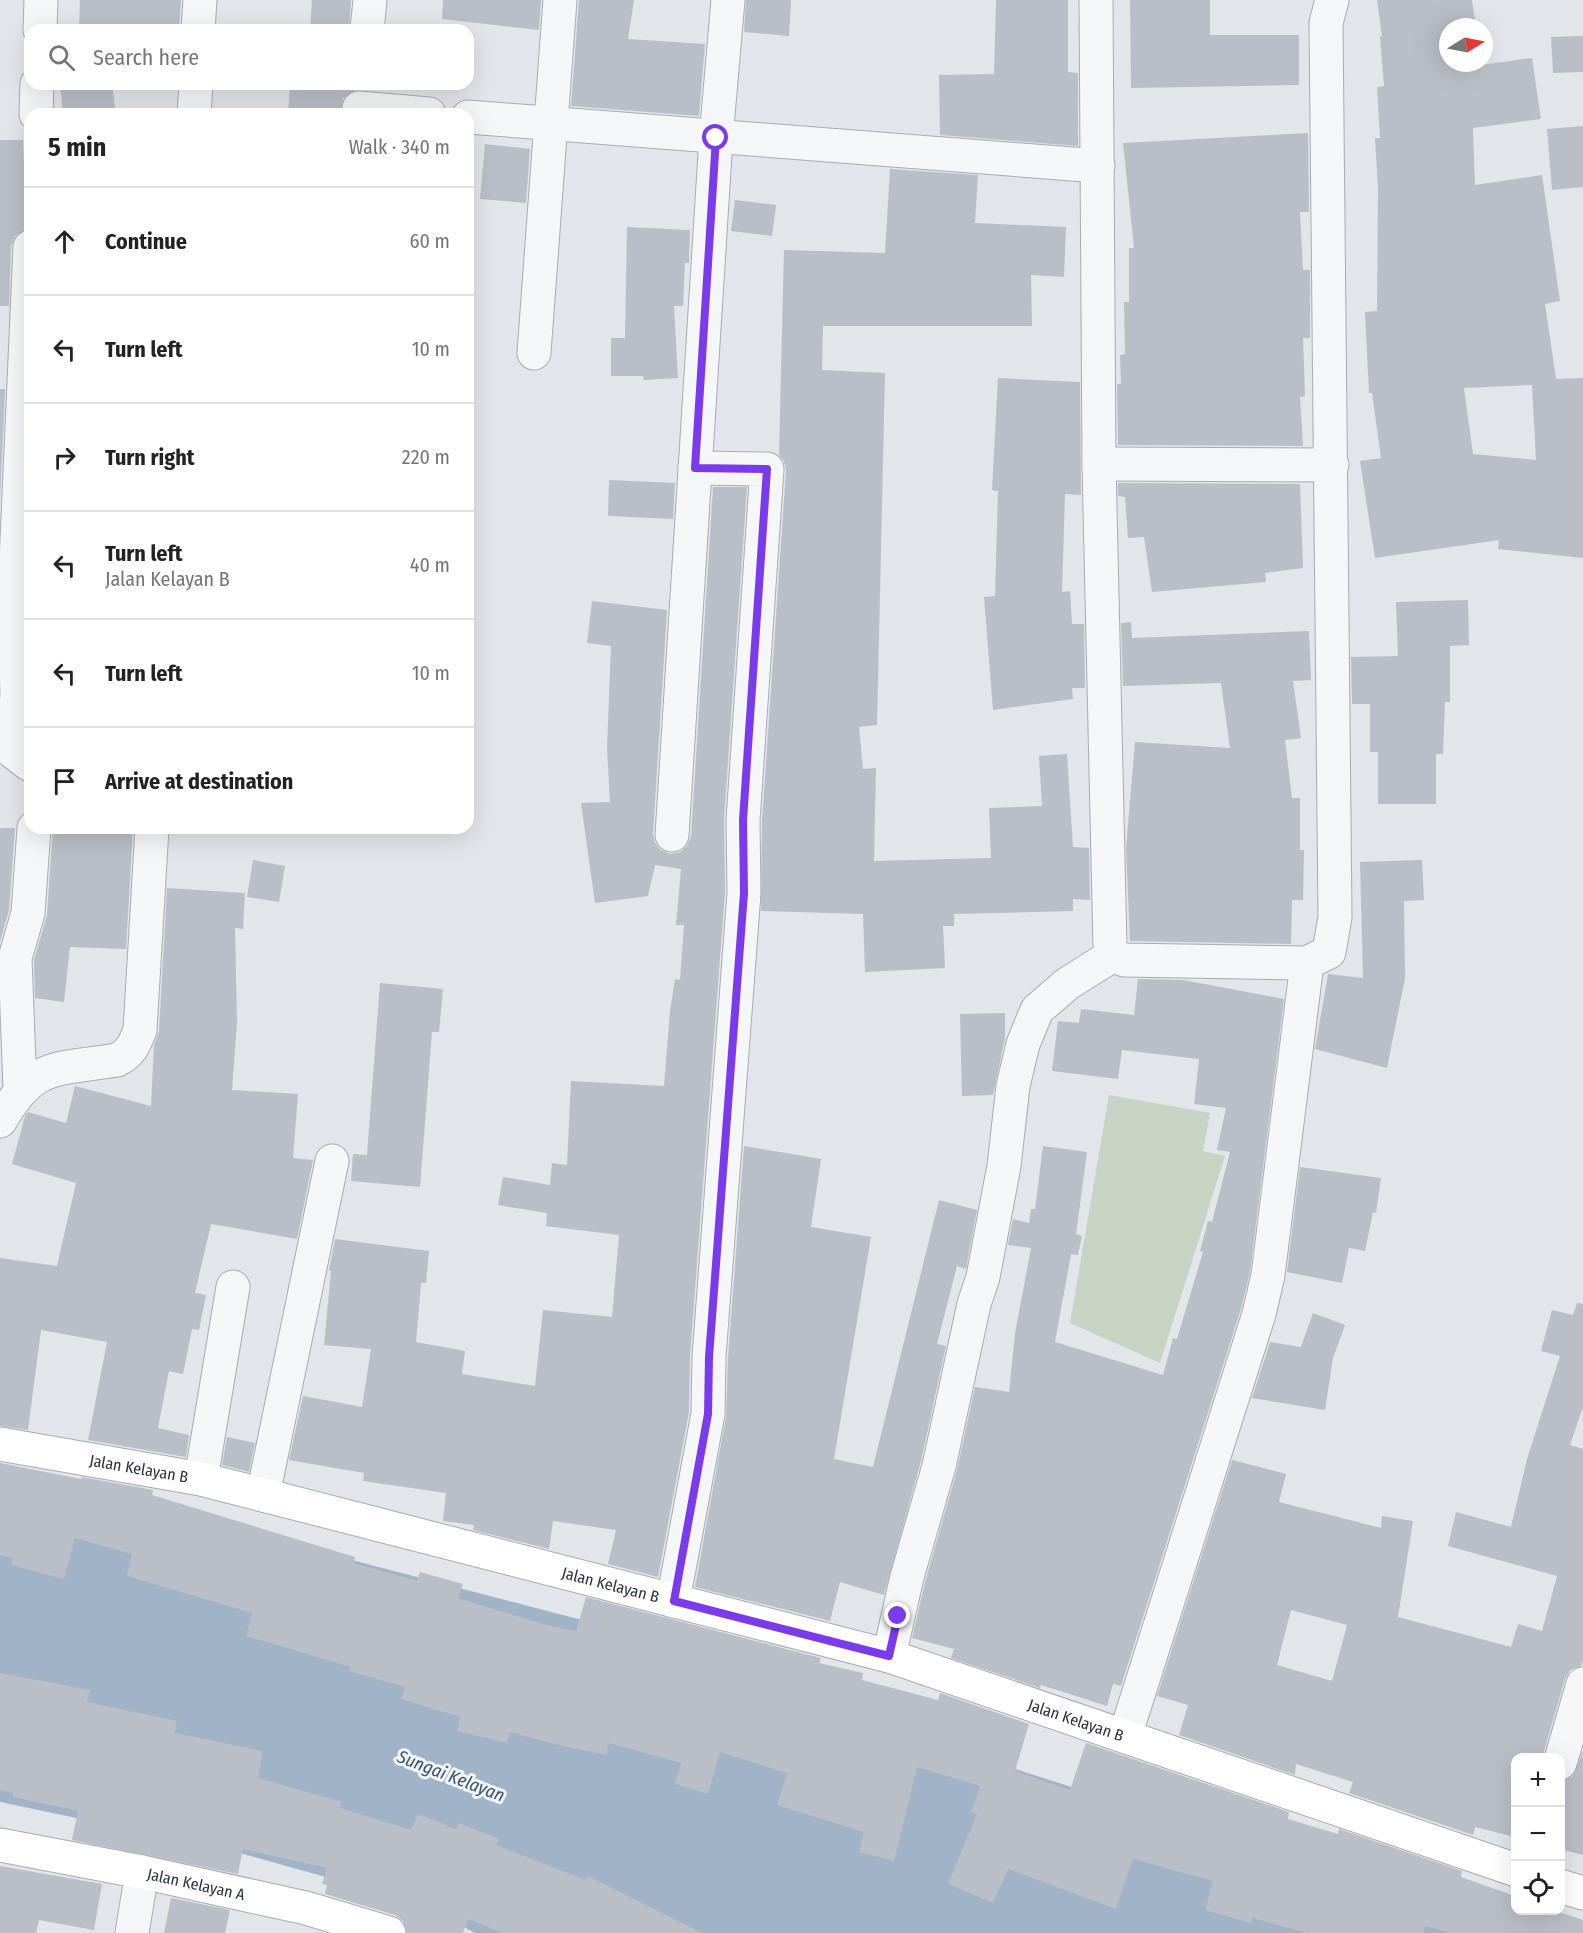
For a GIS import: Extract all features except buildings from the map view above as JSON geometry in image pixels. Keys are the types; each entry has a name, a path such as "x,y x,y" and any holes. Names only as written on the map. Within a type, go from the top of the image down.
{"street":[{"path":"40,24 41,0"},
{"path":"198,24 200,0"},
{"path":"368,24 370,0"},
{"path":"534,353 560,0"},
{"path":"672,835 716,138 728,0"},
{"path":"1096,0 1099,464 1109,940 1113,955"},
{"path":"1113,955 1124,960 1307,963 1329,952 1335,917 1326,23 1332,0"},
{"path":"36,108 37,90"},
{"path":"194,108 195,90"},
{"path":"360,102 394,108"},
{"path":"474,118 1098,166"},
{"path":"24,382 14,608 16,694 13,752 24,760"},
{"path":"1099,464 1332,465"},
{"path":"674,1601 708,1414 709,1357 744,893 743,820 767,469 695,468"},
{"path":"20,1088 15,958 28,913 34,834"},
{"path":"0,1121 20,1088 38,1075 117,1060 128,1055 133,1048 140,1030 152,834"},
{"path":"889,1656 939,1466 974,1304 982,1277 1004,1166 1013,1086 1023,1044 1037,1010 1067,984 1113,955"},
{"path":"1125,1736 1259,1314 1268,1275 1307,963"},
{"path":"263,1495 332,1161"},
{"path":"201,1479 233,1287"},
{"name":"Jalan Kelayan B","path":"0,1444 201,1479 889,1656 1511,1869"},
{"path":"1563,1753 1583,1684"},
{"name":"Jalan Kelayan A","path":"0,1845 142,1872 306,1908 389,1933"},
{"path":"132,1933 142,1872"},
{"path":"1565,1888 1583,1893"}],"green space":[{"path":"1109,1095 1210,1113 1203,1151 1225,1156 1160,1363 1070,1323"}],"water":[{"name":"Sungai Kelayan","path":"0,1488 298,1546 686,1647 1006,1766 1525,1933 475,1933 419,1903 229,1850 0,1802"}],"route":[{"path":"716,138 695,468 767,469 743,820 744,893 709,1357 708,1414 674,1601 889,1656 898,1616"}]}
